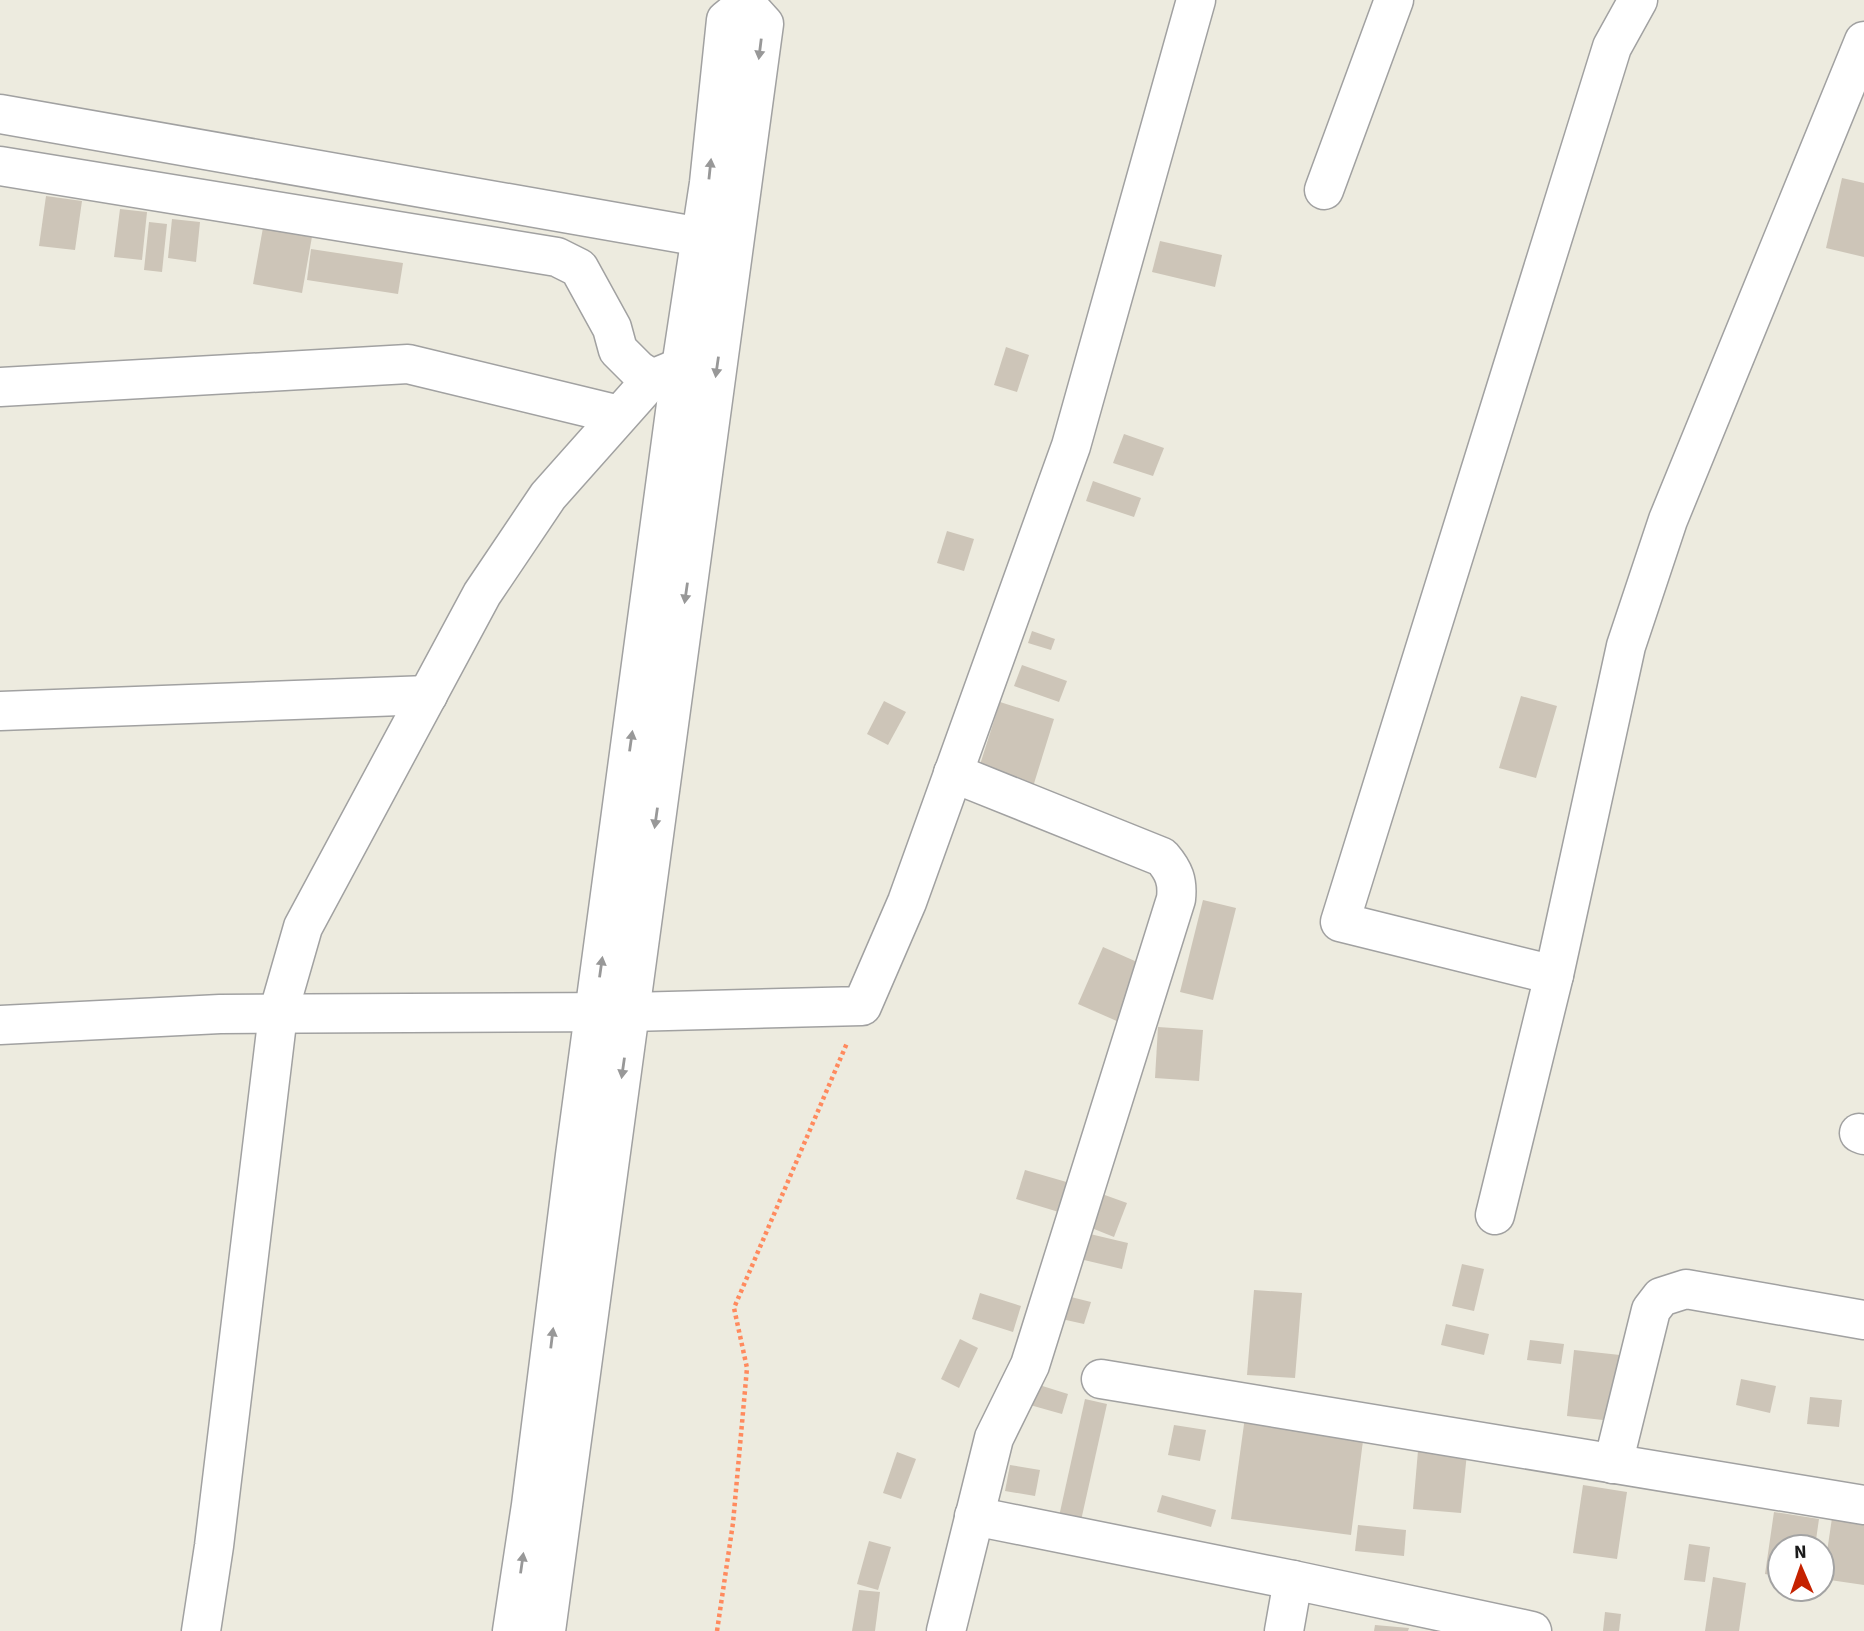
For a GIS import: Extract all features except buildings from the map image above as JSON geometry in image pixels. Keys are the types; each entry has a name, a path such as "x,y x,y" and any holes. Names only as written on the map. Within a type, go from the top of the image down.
{"street":[{"path":"0,1025 220,1014 612,1012 862,1006 906,902 1071,446 1196,0"},
{"path":"1324,190 1394,0"},
{"path":"1554,975 1339,922 1612,47 1638,0"},
{"path":"512,1631 612,1012 764,24 746,2 726,20 701,237 667,373 612,1012 546,1631"},
{"path":"1495,1215 1554,975 1626,646 1668,520 1864,41"},
{"path":"0,114 701,237"},
{"path":"0,166 557,257 579,268 612,328 618,350 638,370 667,373"},
{"path":"0,387 408,364 619,415"},
{"path":"201,1631 214,1546 278,1014 303,927 482,594 548,496 619,415 667,373"},
{"path":"0,711 428,695"},
{"path":"946,1631 993,1438 1030,1365 1176,899 1177,887 1176,876 1163,857 953,773"},
{"path":"1613,1464 1651,1310 1661,1297 1686,1289 1864,1320"},
{"path":"1101,1379 1864,1505"},
{"path":"974,1516 1532,1631"},
{"path":"1284,1631 1293,1580"}],"path":[{"path":"717,1631 733,1523 747,1368 734,1308 862,1006"}]}
